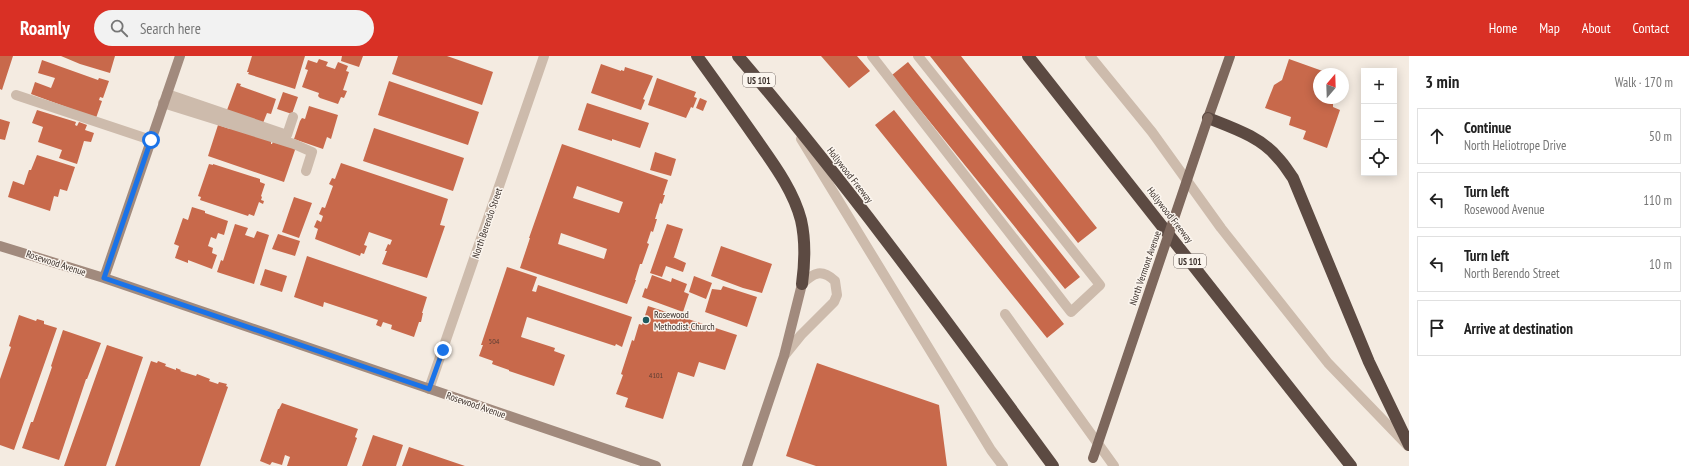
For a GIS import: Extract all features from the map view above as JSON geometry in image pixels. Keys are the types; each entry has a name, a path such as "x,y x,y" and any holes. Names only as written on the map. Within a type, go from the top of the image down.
{"highway":[{"path":"697,56 761,146 793,198 801,220 805,242 805,263 802,284"},
{"name":"Hollywood Freeway","path":"738,56 780,105 887,242 1053,466"},
{"name":"Hollywood Freeway","path":"1028,56 1352,466"},
{"path":"1208,118 1244,133 1264,144 1278,157 1293,178 1369,362 1409,446"}],"main road":[{"name":"North Vermont Avenue","path":"1090,466 1230,56"}],"street":[{"path":"104,278 180,56"},
{"name":"North Berendo Street","path":"429,389 544,56"},
{"path":"872,56 1071,312 1100,284 918,56"},
{"path":"1090,56 1152,132 1221,228 1328,363 1409,446"},
{"path":"16,95 151,140"},
{"path":"165,99 287,134 293,117"},
{"path":"165,99 294,144 312,152 306,171"},
{"path":"780,105 1002,466"},
{"name":"Rosewood Avenue","path":"0,246 104,278 429,389 642,464 656,466"},
{"path":"746,466 784,356 802,284 810,276 817,273 824,273 835,281 837,295 834,302 801,335 784,356"},
{"path":"1005,314 1114,466"}],"building":[{"path":"0,56 13,56 2,90 0,89"},
{"path":"61,56 115,56 110,73 80,64"},
{"path":"252,56 305,56 295,89 248,74 249,72 247,72"},
{"path":"342,56 363,56 359,67 341,61"},
{"path":"398,56 447,56 493,72 482,105 392,74"},
{"path":"821,56 857,56 870,71 849,88"},
{"path":"930,56 961,56 1097,228 1078,243"},
{"path":"319,59 328,62 326,66 335,69 338,62 348,66 346,71 349,72 343,90 347,91 344,98 341,97 338,104 320,98 318,96 319,93 302,87 308,70 305,69 308,60 317,63"},
{"path":"1289,59 1314,68 1313,104 1333,104 1333,107 1340,110 1327,148 1303,139 1306,131 1289,125 1291,117 1265,108 1274,85 1282,80"},
{"path":"42,60 98,80 99,78 109,81 103,98 100,97 99,100 102,101 96,118 31,94 35,82 51,88 55,78 38,73"},
{"path":"908,62 1080,277 1065,289 892,75"},
{"path":"601,64 621,71 624,71 625,67 653,76 643,99 645,100 641,110 591,93"},
{"path":"657,78 696,92 694,97 697,98 693,108 691,107 686,118 648,105"},
{"path":"389,81 479,112 468,145 378,115"},
{"path":"237,83 241,84 240,86 276,99 271,114 267,113 263,123 227,110"},
{"path":"283,92 298,97 292,114 277,109"},
{"path":"700,98 707,101 703,111 696,108"},
{"path":"587,103 649,123 640,148 578,130"},
{"path":"309,106 338,115 331,139 327,137 323,149 294,139 300,121 302,118 305,119"},
{"path":"37,110 76,122 75,125 77,126 79,122 87,125 85,130 94,133 91,142 84,141 77,164 59,158 62,150 38,142 43,127 32,123"},
{"path":"894,110 1064,324 1047,338 875,125"},
{"path":"0,119 10,122 5,140 0,139"},
{"path":"218,125 271,141 271,144 274,139 296,147 284,182 208,156"},
{"path":"374,128 464,158 453,191 363,161"},
{"path":"562,144 668,180 663,195 665,195 662,204 660,203 655,219 657,219 653,232 651,231 647,243 649,244 642,264 640,264 627,304 520,268","holes":["577,186 623,202 619,213 573,198","561,233 607,249 604,259 558,244"]},
{"path":"655,152 676,159 671,176 650,170"},
{"path":"37,155 75,167 67,191 60,189 58,197 54,196 50,211 8,197 13,181 24,185 29,170 31,170"},
{"path":"341,163 448,199 440,225 445,226 427,278 382,264 387,251 385,251 388,244 390,245 392,240 369,232 364,245 367,246 364,254 361,253 360,256 315,239 318,229 314,227 317,220 321,222 323,216 319,214 322,207 325,208 333,186 329,184 332,178 335,179"},
{"path":"209,164 260,179 260,182 265,184 261,196 261,200 264,201 263,204 259,202 254,216 249,214 248,216 200,200 201,197 198,196"},
{"path":"294,197 312,203 299,238 282,232"},
{"path":"192,207 228,221 224,235 218,233 216,239 211,237 208,246 213,248 212,253 217,255 212,269 188,260 188,263 175,258 179,246 174,244 183,218 188,220"},
{"path":"235,224 248,228 245,235 254,238 257,231 269,235 254,284 217,272 221,260 223,261"},
{"path":"667,224 683,229 673,257 686,263 683,272 666,266 662,277 650,273"},
{"path":"278,234 300,241 295,256 272,249"},
{"path":"721,246 772,264 762,293 743,288 711,276"},
{"path":"307,256 427,297 421,322 419,322 414,337 391,329 392,325 383,322 381,327 376,325 378,320 324,302 323,307 294,297"},
{"path":"507,267 537,277 532,291 536,292 538,285 632,317 622,347 527,317 521,337 555,348 554,351 565,355 554,386 509,371 492,364 493,361 479,356 483,345 481,345"},
{"path":"265,269 287,276 282,292 260,285"},
{"path":"652,275 671,282 672,278 687,284 684,292 689,294 683,312 642,297 645,288 647,289"},
{"path":"694,276 712,283 706,299 689,292"},
{"path":"723,286 757,297 747,327 705,312 712,289 721,290"},
{"path":"648,306 737,335 725,370 699,362 694,377 678,372 663,419 625,407 628,398 616,394 623,375 621,374 632,340 634,341 639,324 642,325"},
{"path":"19,315 36,321 37,319 44,321 44,324 57,328 14,450 0,445 0,379 11,347 9,346"},
{"path":"63,330 101,343 86,379 59,460 22,448 31,422 33,422"},
{"path":"107,345 143,357 106,466 64,466"},
{"path":"151,361 157,363 158,361 166,364 165,366 176,370 176,368 181,370 180,371 196,376 197,374 218,384 219,382 227,384 226,386 228,387 200,466 115,466"},
{"path":"817,363 939,405 947,466 816,466 786,456"},
{"path":"282,403 358,429 355,437 357,438 347,466 287,466 290,457 285,455 282,465 272,462 270,465 260,461 278,409"},
{"path":"373,435 403,445 396,466 362,466"},
{"path":"409,447 465,466 402,466"}],"place":[{"name":"Rosewood Methodist Church","path":"646,320"}],"route":[{"path":"151,140 104,278 429,389 443,350"}]}
